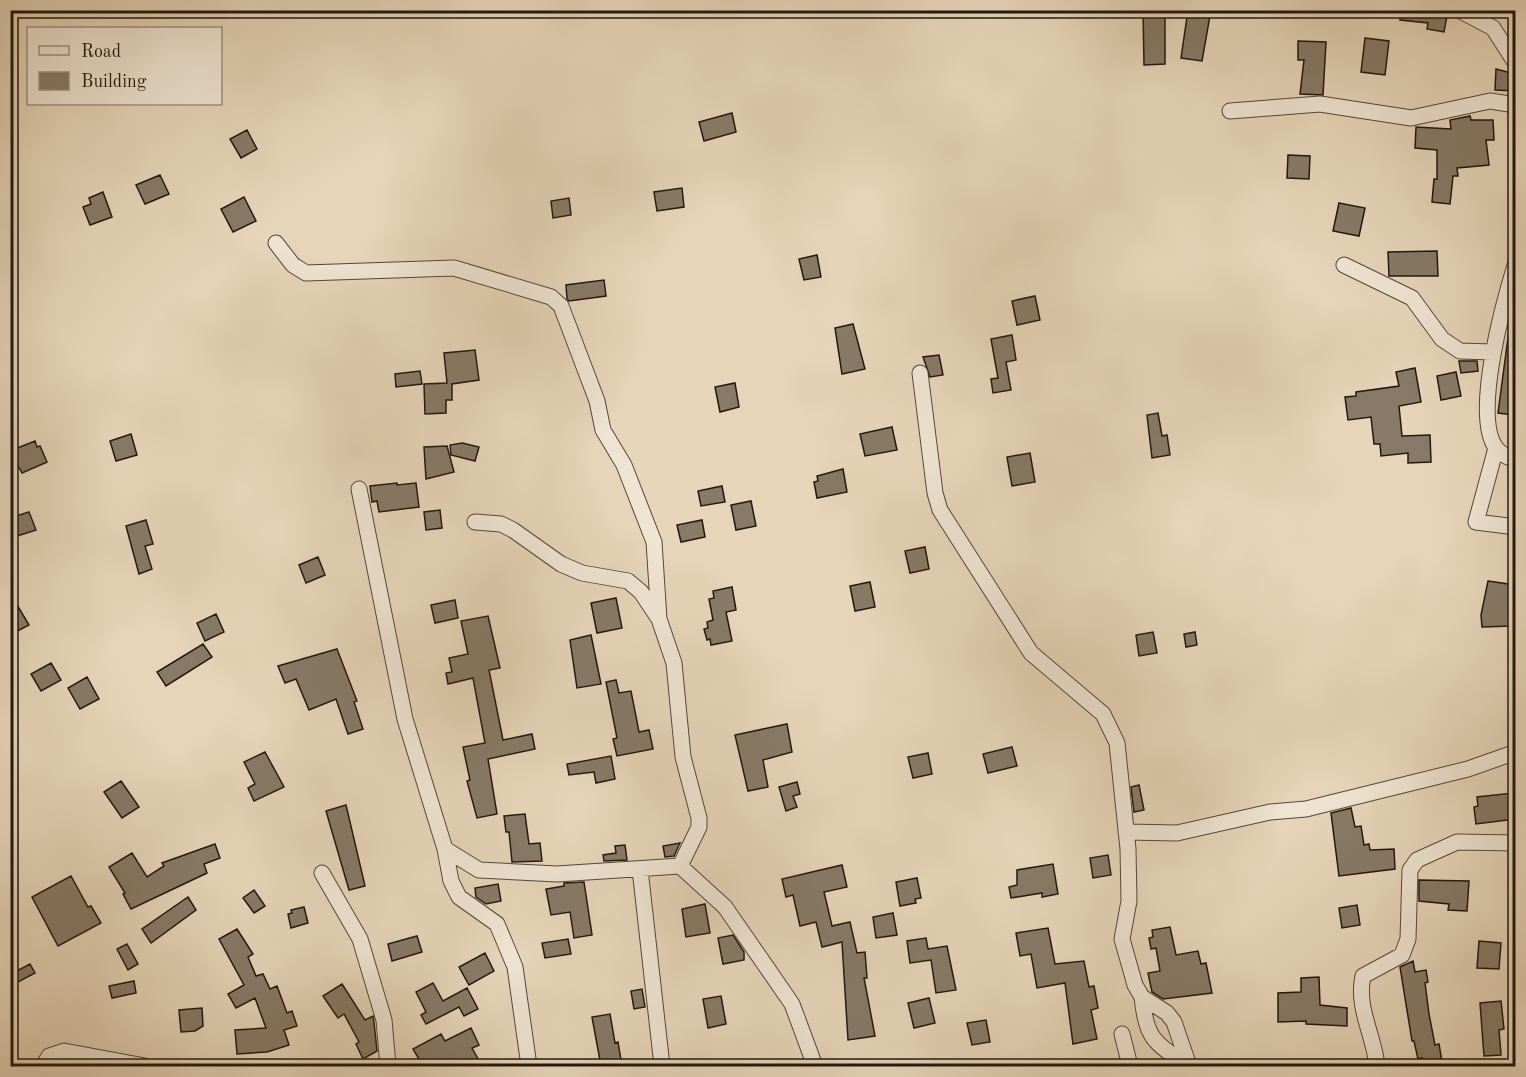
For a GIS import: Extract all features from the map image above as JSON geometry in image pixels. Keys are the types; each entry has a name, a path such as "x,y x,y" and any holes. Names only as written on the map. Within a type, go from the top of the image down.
{"street":[{"path":"1459,10 1493,28 1515,64"},
{"path":"1230,111 1320,104 1411,118 1490,101 1515,105"},
{"path":"276,243 293,265 306,273 454,268 550,297 561,306 597,401 603,430 624,465 654,542 659,619"},
{"path":"1515,262 1493,352 1489,379 1490,435 1496,448 1502,454 1515,460"},
{"path":"1344,265 1412,298 1442,339 1460,351 1493,352"},
{"path":"920,373 935,493 940,510 1031,653 1102,714 1118,743 1126,831 1129,901 1122,939 1135,985 1142,997 1144,1025 1149,1035 1189,1066"},
{"path":"1496,448 1476,522 1515,527"},
{"path":"359,489 405,719 445,849 451,881 459,897 496,924 515,967 529,1066"},
{"path":"475,522 501,524 561,564 582,573 628,581 641,592 659,619 674,663 682,757 699,818 699,827 680,866"},
{"path":"1126,831 1186,832 1270,812 1306,809 1468,769 1515,752"},
{"path":"1377,1066 1362,1008 1360,988 1363,976 1402,955 1408,939 1410,870 1417,860 1457,842 1515,843"},
{"path":"445,849 479,870 557,874 680,866 725,907 792,1004 815,1066"},
{"path":"640,869 645,932 662,1066"},
{"path":"322,873 360,939 384,1020 388,1066"},
{"path":"1142,997 1167,1013 1174,1022 1189,1066"},
{"path":"1122,1034 1130,1066"},
{"path":"43,1066 49,1056 64,1050 145,1066"}],"building":[{"path":"1143,10 1165,10 1165,64 1144,65"},
{"path":"1188,10 1211,10 1202,61 1181,58"},
{"path":"1401,10 1448,10 1444,32 1427,29 1428,23 1400,20"},
{"path":"1365,38 1389,41 1385,75 1361,72"},
{"path":"1298,41 1326,42 1323,95 1300,94 1304,60 1298,60"},
{"path":"1496,69 1515,74 1515,91 1495,90"},
{"path":"732,113 736,132 704,141 699,122"},
{"path":"1470,116 1471,120 1493,120 1494,140 1486,140 1489,165 1457,168 1458,176 1453,176 1450,204 1432,202 1434,179 1437,179 1437,150 1415,148 1416,127 1451,129 1450,120"},
{"path":"247,130 257,149 241,158 230,139"},
{"path":"1288,155 1310,156 1309,179 1287,178"},
{"path":"160,175 169,194 145,204 136,185"},
{"path":"682,188 684,207 657,211 654,192"},
{"path":"103,192 112,217 90,225 83,207 91,204 89,198"},
{"path":"244,197 256,221 233,232 221,209"},
{"path":"569,198 571,215 553,218 551,201"},
{"path":"1339,203 1365,208 1359,236 1333,231"},
{"path":"1437,251 1438,276 1389,276 1388,252"},
{"path":"817,255 821,277 804,280 799,259"},
{"path":"604,280 606,296 569,301 567,299 566,285"},
{"path":"1035,296 1040,320 1017,325 1012,301"},
{"path":"853,324 865,369 842,374 835,328"},
{"path":"1509,330 1515,331 1514,415 1498,413"},
{"path":"1012,335 1016,360 1006,362 1011,390 993,393 991,379 998,378 991,339"},
{"path":"475,350 479,380 452,384 452,400 446,400 446,413 425,414 424,384 447,383 444,353"},
{"path":"939,355 943,375 930,377 923,357"},
{"path":"1459,361 1477,361 1478,371 1461,373"},
{"path":"1415,368 1421,402 1399,406 1402,436 1430,435 1431,462 1408,463 1408,453 1381,456 1380,444 1374,444 1371,417 1348,420 1345,397 1356,396 1356,392 1399,386 1396,372"},
{"path":"420,371 422,384 396,387 395,374"},
{"path":"1456,372 1461,396 1441,400 1437,376"},
{"path":"735,383 739,407 720,412 715,387"},
{"path":"1158,413 1162,436 1167,435 1170,455 1152,458 1147,415"},
{"path":"892,427 897,450 865,456 860,434"},
{"path":"131,434 137,455 116,461 110,441"},
{"path":"35,441 37,447 40,446 47,462 22,473 10,451"},
{"path":"462,443 479,447 475,461 451,455 450,445"},
{"path":"447,446 454,472 426,479 424,447"},
{"path":"1030,453 1035,482 1012,486 1007,457"},
{"path":"843,469 847,492 817,498 814,482 818,481 817,476"},
{"path":"397,483 397,485 416,483 419,507 379,512 377,501 372,502 370,486"},
{"path":"722,486 725,502 701,506 698,491"},
{"path":"751,501 756,526 736,530 731,505"},
{"path":"440,510 442,528 426,530 424,512"},
{"path":"29,512 36,530 14,537 10,518"},
{"path":"146,520 153,544 145,546 152,569 139,574 126,526"},
{"path":"702,520 705,537 681,542 677,525"},
{"path":"925,547 929,569 910,573 905,551"},
{"path":"318,557 325,575 306,583 299,565"},
{"path":"1488,581 1515,585 1511,626 1482,627 1481,615"},
{"path":"870,582 875,607 855,611 850,586"},
{"path":"732,587 736,610 726,612 732,641 711,645 704,629 708,628 707,622 713,620 709,599 714,598 713,591"},
{"path":"10,593 29,625 10,635"},
{"path":"616,598 622,628 597,633 591,603"},
{"path":"455,600 458,618 435,623 431,605"},
{"path":"216,614 224,632 205,641 197,623"},
{"path":"488,616 500,668 489,670 503,740 532,734 535,749 488,759 497,814 477,818 467,781 470,780 463,747 485,743 473,678 448,684 446,673 452,672 449,658 468,654 461,621"},
{"path":"1153,632 1157,653 1139,656 1136,635"},
{"path":"1195,632 1197,645 1186,647 1184,634"},
{"path":"591,635 601,684 577,688 570,640"},
{"path":"203,644 212,657 166,686 157,672"},
{"path":"337,649 357,701 354,702 363,729 348,734 336,699 309,710 296,679 285,683 278,666"},
{"path":"51,663 61,680 41,691 31,674"},
{"path":"87,677 99,699 80,709 68,688"},
{"path":"616,680 619,693 631,691 639,732 649,730 653,749 617,756 613,739 617,738 606,682"},
{"path":"787,724 792,752 763,760 768,787 748,791 735,735"},
{"path":"1012,747 1017,766 988,773 983,754"},
{"path":"265,752 284,787 254,801 248,788 255,784 244,762"},
{"path":"928,753 932,774 913,778 908,757"},
{"path":"611,756 615,779 596,783 594,772 569,775 567,764"},
{"path":"121,781 139,807 122,818 104,792"},
{"path":"797,782 800,794 793,796 797,807 786,811 779,787"},
{"path":"1139,785 1144,810 1134,812 1131,787"},
{"path":"1513,793 1515,819 1476,824 1474,807 1478,806 1477,797"},
{"path":"346,805 365,886 349,890 326,811"},
{"path":"1351,808 1355,827 1361,826 1364,845 1369,844 1370,850 1394,849 1395,869 1339,876 1331,813"},
{"path":"525,814 529,844 540,843 542,861 512,862 509,832 506,832 504,816"},
{"path":"680,843 674,856 665,857 663,846"},
{"path":"215,844 220,858 204,864 207,873 131,909 123,894 125,893 109,867 132,853 147,877 164,866 162,863"},
{"path":"625,845 627,860 604,861 603,855 616,853 615,846"},
{"path":"1108,855 1111,875 1093,878 1090,858"},
{"path":"1053,864 1058,894 1042,897 1042,893 1011,898 1009,887 1017,885 1017,870"},
{"path":"842,865 847,887 824,892 832,926 850,922 857,953 865,952 867,978 864,978 875,1036 848,1040 842,942 822,947 816,922 800,926 793,895 786,897 782,879"},
{"path":"71,876 88,907 91,906 101,923 58,946 32,897"},
{"path":"917,878 921,898 915,899 916,903 900,906 896,882"},
{"path":"1419,880 1469,881 1467,911 1448,910 1449,904 1419,901"},
{"path":"584,882 592,935 574,938 570,912 551,915 546,889 564,886 564,883"},
{"path":"498,884 501,901 486,904 476,897 475,888"},
{"path":"254,890 265,906 254,913 243,898"},
{"path":"188,897 196,910 151,943 142,929"},
{"path":"705,904 710,933 686,937 682,909"},
{"path":"1357,905 1360,925 1342,928 1339,908"},
{"path":"304,907 308,923 291,928 288,914 292,913 291,910"},
{"path":"893,913 897,935 876,938 873,917"},
{"path":"1170,927 1176,955 1198,951 1201,964 1206,963 1212,993 1163,999 1152,992 1148,973 1160,971 1156,948 1151,949 1149,938 1153,937 1152,930"},
{"path":"1048,928 1055,964 1084,961 1089,987 1094,986 1098,1008 1091,1010 1097,1039 1073,1044 1065,983 1037,988 1031,954 1020,956 1016,933"},
{"path":"237,929 253,954 248,957 256,976 263,974 270,989 277,986 287,1013 292,1011 297,1026 284,1030 289,1045 267,1052 237,1054 235,1030 266,1028 255,998 236,1008 228,994 244,985 219,939"},
{"path":"733,935 744,952 744,960 723,964 718,938"},
{"path":"417,936 422,952 392,961 388,944"},
{"path":"926,938 928,949 947,946 956,990 936,993 931,960 910,963 907,941"},
{"path":"568,939 571,954 545,958 542,943"},
{"path":"1479,941 1501,943 1499,969 1477,968"},
{"path":"127,944 138,964 128,970 117,949"},
{"path":"485,953 494,971 469,985 459,967"},
{"path":"1413,961 1415,972 1426,970 1428,982 1425,983 1429,1014 1435,1045 1439,1044 1442,1062 1423,1065 1422,1058 1418,1059 1414,1041 1412,1041 1400,967"},
{"path":"30,964 35,973 16,983 11,974"},
{"path":"1319,977 1320,1005 1347,1008 1347,1026 1306,1024 1306,1021 1278,1022 1278,993 1301,992 1301,978"},
{"path":"134,981 136,993 112,998 109,986"},
{"path":"433,983 443,1001 467,988 478,1009 464,1016 459,1007 426,1024 421,1015 426,1012 416,992"},
{"path":"342,984 365,1020 373,1016 377,1051 363,1059 356,1044 359,1042 344,1014 338,1018 323,996"},
{"path":"642,989 645,1007 634,1009 631,991"},
{"path":"721,996 726,1024 708,1028 703,999"},
{"path":"929,998 935,1023 914,1028 908,1003"},
{"path":"1501,1001 1504,1029 1499,1030 1501,1055 1484,1056 1480,1003"},
{"path":"202,1008 203,1026 195,1031 181,1032 179,1010"},
{"path":"610,1014 622,1066 601,1066 592,1017"},
{"path":"986,1020 990,1042 972,1045 967,1023"},
{"path":"471,1028 479,1045 472,1048 482,1066 423,1066 413,1049 441,1034 445,1041"}]}
